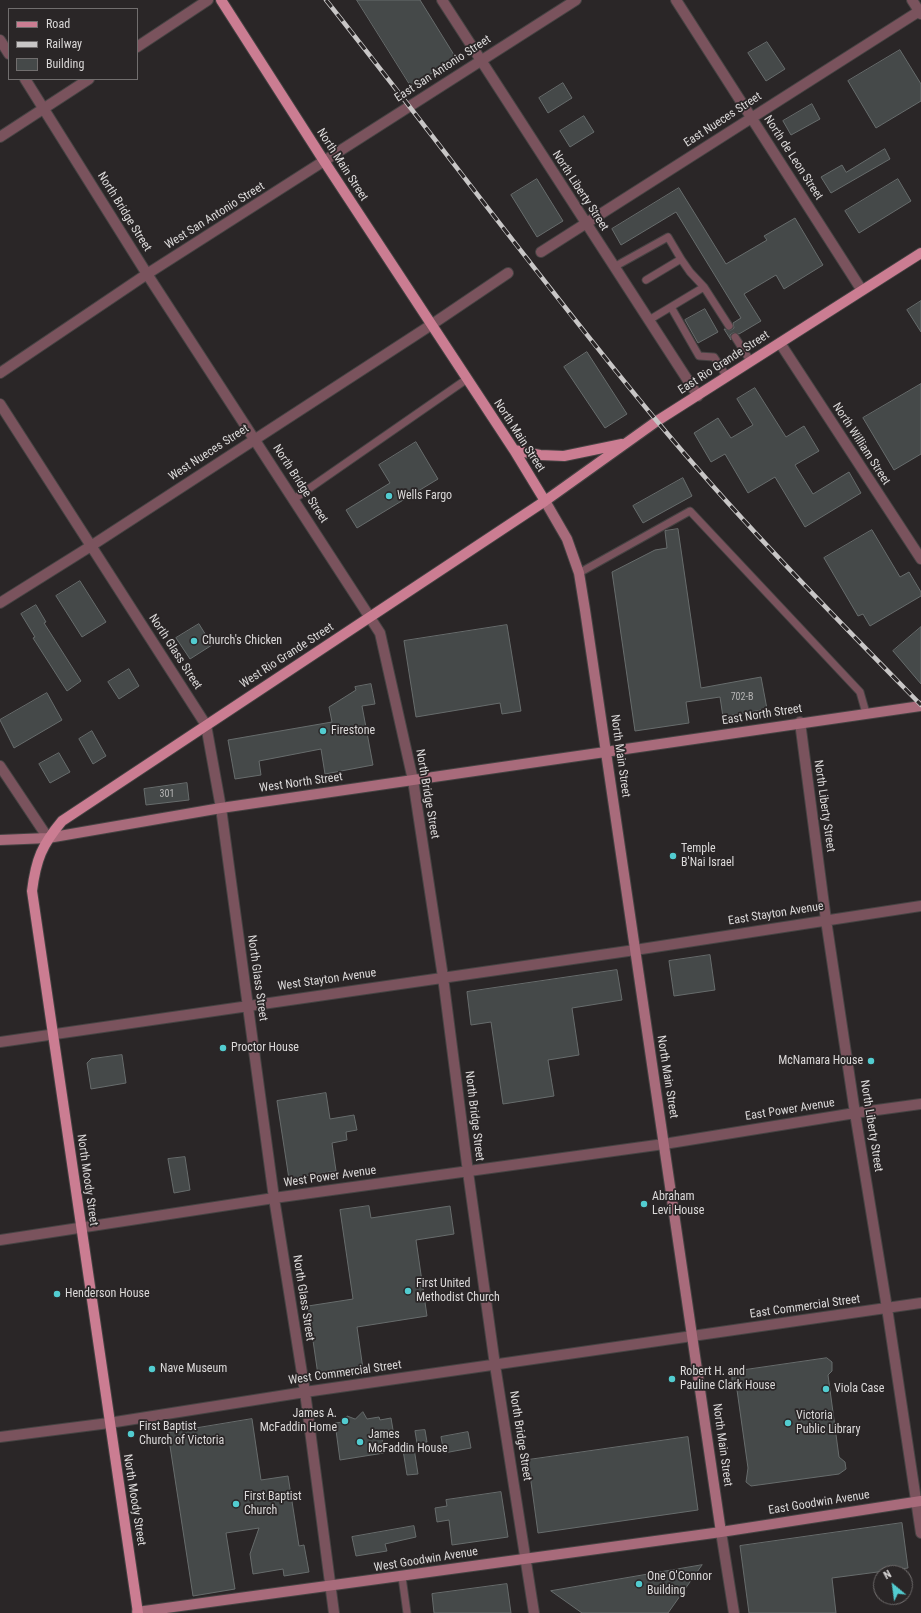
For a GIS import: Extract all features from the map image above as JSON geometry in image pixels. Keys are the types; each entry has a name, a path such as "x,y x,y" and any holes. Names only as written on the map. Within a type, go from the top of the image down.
{"main road":[{"name":"North Main Street","path":"221,0 324,161 514,450 545,501"},
{"name":"East Rio Grande Street","path":"545,501 657,421 751,362 861,289 921,253"},
{"path":"514,450 540,455 564,456 626,444"},
{"name":"West Rio Grande Street","path":"48,838 62,821 545,501"},
{"name":"North Moody Street","path":"48,838 35,868 32,891 136,1613"}],"street":[{"path":"138,46 208,0"},
{"name":"North Liberty Street","path":"442,0 698,396"},
{"name":"East San Antonio Street","path":"324,161 576,0"},
{"name":"North de Leon Street","path":"676,0 861,289"},
{"path":"912,0 920,12"},
{"name":"East Nueces Street","path":"541,252 920,12"},
{"path":"0,40 8,52"},
{"name":"North Bridge Street","path":"26,80 148,274 371,616 380,633 413,780 443,976 468,1172 496,1365 534,1613"},
{"path":"0,138 87,80"},
{"name":"West San Antonio Street","path":"0,373 148,274 324,161"},
{"path":"431,325 508,273"},
{"name":"West Nueces Street","path":"0,603 91,546 431,325"},
{"name":"North William Street","path":"780,343 921,559"},
{"name":"North Glass Street","path":"0,404 206,725 221,808 274,1198 305,1392 334,1613"},
{"name":"North Main Street","path":"545,501 567,539 579,573 734,1613"},
{"name":"East North Street","path":"607,753 800,722 921,706"},
{"name":"North Liberty Street","path":"800,722 826,920 855,1113 919,1501 921,1533"},
{"name":"West North Street","path":"0,840 48,838 221,808 607,753"},
{"path":"0,766 48,838"},
{"name":"East Stayton Avenue","path":"635,950 921,906"},
{"name":"West Stayton Avenue","path":"0,1042 443,976 635,950"},
{"name":"East Power Avenue","path":"664,1144 855,1113 921,1104"},
{"name":"West Power Avenue","path":"0,1240 274,1198 664,1144"},
{"name":"East Commercial Street","path":"693,1336 921,1303"},
{"name":"West Commercial Street","path":"0,1437 693,1336"},
{"name":"East Goodwin Avenue","path":"722,1532 919,1501"},
{"name":"West Goodwin Avenue","path":"136,1613 722,1532"}],"lane":[{"path":"614,267 668,237 690,272 704,286 729,326"},
{"path":"646,280 681,258"},
{"path":"648,320 704,286"},
{"path":"671,307 699,356 714,357 727,377"},
{"path":"736,337 751,362"},
{"path":"294,499 467,379"},
{"path":"579,573 690,512 860,692 866,713"},
{"path":"402,1576 407,1613"}],"building":[{"path":"357,0 420,0 456,58 411,86"},
{"path":"767,42 785,69 766,81 748,53"},
{"path":"900,50 921,84 921,101 876,128 848,81"},
{"path":"563,83 572,98 548,113 539,98"},
{"path":"812,104 820,119 791,135 783,121"},
{"path":"584,116 594,132 570,147 560,131"},
{"path":"885,149 890,159 831,193 821,177 842,165 846,172"},
{"path":"537,179 563,221 537,237 511,195"},
{"path":"898,179 911,201 859,233 845,211"},
{"path":"679,188 726,264 767,240 764,236 795,218 823,265 784,289 776,275 744,294 761,321 739,334 733,333 730,335 731,340 724,329 731,330 734,328 733,323 741,318 676,212 621,245 612,229"},
{"path":"921,301 921,332 907,310"},
{"path":"705,309 718,332 698,343 685,320"},
{"path":"587,352 627,414 605,428 564,367"},
{"path":"921,384 921,454 894,470 863,418"},
{"path":"755,388 786,437 804,426 819,451 795,465 813,494 849,472 861,493 805,527 775,477 748,493 725,454 711,462 694,433 718,418 731,438 753,425 737,399"},
{"name":"Wells Fargo","path":"416,442 438,479 357,528 346,510 390,483 379,465"},
{"path":"683,478 692,496 643,523 633,506"},
{"path":"678,529 701,688 761,677 767,709 723,717 720,697 686,702 689,723 635,731 612,572 655,550 667,548 665,531"},
{"path":"872,530 900,577 909,572 921,592 921,596 870,626 863,614 858,616 824,558"},
{"path":"80,581 106,622 82,637 56,596"},
{"path":"36,605 46,622 44,623 81,681 67,691 33,638 35,637 21,614"},
{"name":"Church's Chicken","path":"199,624 212,645 190,659 176,638"},
{"path":"507,625 521,711 502,714 500,703 416,717 404,641"},
{"path":"921,627 921,684 893,651"},
{"path":"129,669 139,686 119,699 108,682"},
{"name":"Firestone","path":"371,684 375,704 362,706 373,765 325,774 321,749 259,761 261,775 235,779 228,740 332,722 329,707 356,690 355,687"},
{"path":"47,693 62,720 14,748 0,720"},
{"path":"92,731 106,756 93,764 79,739"},
{"path":"59,753 70,772 50,783 39,764"},
{"path":"187,783 189,800 146,805 144,789"},
{"path":"710,955 715,990 674,996 669,961"},
{"path":"617,970 622,1000 572,1008 579,1055 548,1060 554,1096 503,1104 491,1022 471,1025 467,992"},
{"path":"122,1055 126,1083 91,1089 87,1063 91,1059"},
{"path":"326,1093 330,1119 354,1115 357,1130 346,1132 347,1140 332,1143 336,1171 289,1179 277,1101"},
{"path":"185,1157 190,1190 174,1193 168,1159"},
{"name":"First United Methodist Church","path":"369,1206 371,1218 450,1206 454,1234 416,1240 427,1316 357,1327 363,1369 318,1375 308,1306 353,1299 340,1210"},
{"name":"Victoria Public Library","path":"827,1358 832,1362 832,1371 828,1375 839,1457 845,1462 846,1469 839,1474 751,1486 746,1482 748,1468 737,1390 732,1384 732,1376 737,1371"},
{"name":"James McFaddin House","path":"363,1412 367,1419 379,1417 380,1420 391,1418 393,1430 381,1431 384,1453 340,1460 335,1423 343,1422 347,1416 355,1419"},
{"name":"First Baptist Church","path":"252,1419 261,1480 288,1476 299,1546 304,1545 309,1572 284,1576 283,1569 253,1574 250,1554 259,1528 226,1533 235,1589 193,1596 168,1433"},
{"path":"425,1430 427,1442 417,1443 415,1431"},
{"path":"468,1432 471,1448 444,1453 441,1437"},
{"path":"688,1437 698,1510 538,1533 528,1460"},
{"path":"414,1448 418,1474 407,1475 403,1450"},
{"path":"501,1492 508,1537 452,1545 449,1520 437,1522 435,1508 447,1506 446,1500"},
{"path":"902,1523 908,1565 873,1565 873,1573 832,1578 836,1613 749,1613 740,1546"},
{"path":"414,1526 416,1537 385,1544 387,1551 356,1556 352,1537"},
{"name":"One O'Connor Building","path":"702,1565 668,1613 582,1613 551,1591"},
{"path":"507,1584 511,1613 434,1613 432,1594"}],"railway":[{"path":"326,0 572,316 687,457 752,530 921,705"}],"place":[{"name":"Wells Fargo","path":"389,496"},
{"name":"Church's Chicken","path":"194,641"},
{"name":"Firestone","path":"323,731"},
{"name":"Temple B'Nai Israel","path":"673,856"},
{"name":"Proctor House","path":"223,1048"},
{"name":"McNamara House","path":"871,1061"},
{"name":"Abraham Levi House","path":"644,1204"},
{"name":"First United Methodist Church","path":"408,1291"},
{"name":"Henderson House","path":"57,1294"},
{"name":"Nave Museum","path":"152,1369"},
{"name":"Robert H. and Pauline Clark House","path":"672,1379"},
{"name":"Viola Case","path":"826,1389"},
{"name":"James A. McFaddin Home","path":"345,1421"},
{"name":"Victoria Public Library","path":"788,1423"},
{"name":"First Baptist Church of Victoria","path":"131,1434"},
{"name":"James McFaddin House","path":"360,1442"},
{"name":"First Baptist Church","path":"236,1504"},
{"name":"One O'Connor Building","path":"639,1584"}]}
